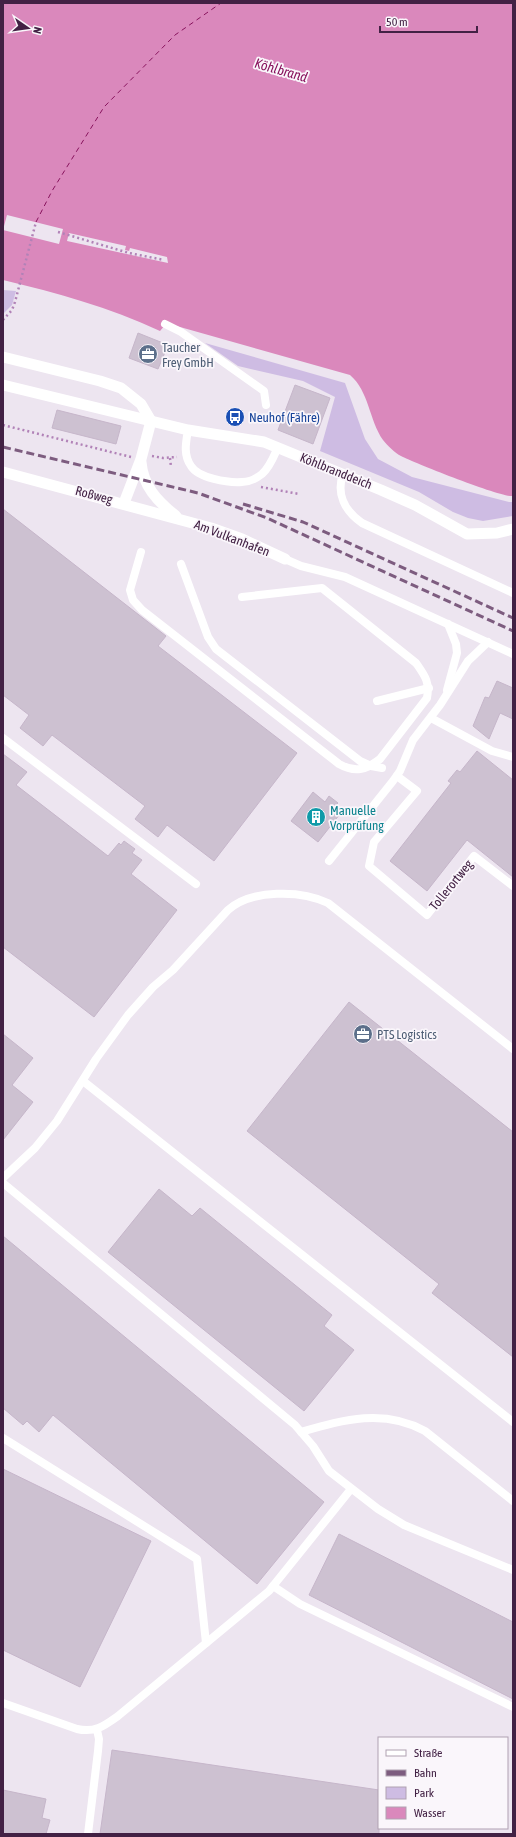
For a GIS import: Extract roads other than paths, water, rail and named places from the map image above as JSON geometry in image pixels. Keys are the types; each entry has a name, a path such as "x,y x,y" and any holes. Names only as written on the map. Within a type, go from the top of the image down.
{"street":[{"path":"3,356 100,381 121,388 141,404 151,421"},
{"name":"Köhlbranddeich","path":"3,384 188,430 241,437 278,447 416,505 467,534 497,533 513,529"},
{"name":"Roßweg","path":"3,472 124,503 141,457 151,421"},
{"name":"Am Vulkanhafen","path":"141,457 144,480 162,504 179,518"},
{"name":"Am Vulkanhafen","path":"124,503 179,518 242,539 285,559"}],"lane":[{"path":"166,324 181,332 264,391 266,405"},
{"path":"188,430 186,458 191,467 197,473 205,477 244,482 253,480 263,473 271,462 278,447"},
{"path":"343,474 340,483 340,493 344,504 350,513 362,523 513,593"},
{"path":"141,552 130,590 133,600 142,610 339,764 348,769 359,771 371,766 380,759 427,698 429,688 426,677 416,663 322,588 242,598"},
{"path":"285,559 301,566 345,577 513,654"},
{"path":"181,564 208,637 216,649 360,761 371,766 382,768"},
{"path":"446,695 457,653 456,644 448,624"},
{"path":"329,861 397,776 411,744 472,657 488,642"},
{"path":"377,701 429,688"},
{"path":"430,718 492,751 513,757"},
{"path":"3,738 196,884"},
{"name":"Tollerortweg","path":"397,776 417,791 374,842 369,866 427,915 474,856 513,886"},
{"path":"3,1178 21,1162 46,1135 68,1105 96,1059 128,1015 153,987 172,970 228,910 241,900 267,895 309,895 334,906 513,1049"},
{"path":"83,1081 513,1422"},
{"path":"3,1183 295,1425 313,1446 329,1471 351,1489 404,1525 513,1570"},
{"path":"301,1432 354,1418 382,1419 419,1427 513,1501"},
{"path":"3,1438 197,1559 206,1643"},
{"path":"3,1703 77,1729 88,1731 97,1730 118,1716 273,1586 351,1489"},
{"path":"273,1586 300,1604 513,1707"},
{"path":"88,1834 98,1752 99,1739 97,1730"}],"water":[{"name":"Köhlbrand","path":"3,3 513,3 513,496 493,492 409,460 396,453 383,440 378,432 365,397 361,389 350,375 180,327 166,324 160,331 141,322 83,301 3,280"}],"railway":[{"path":"3,447 198,493 267,518 513,631"},
{"path":"243,504 303,522 513,618"}],"place":[{"name":"Taucher Frey GmbH","path":"148,354"},
{"name":"Neuhof (Fähre)","path":"235,417"},
{"name":"Manuelle Vorprüfung","path":"316,817"},
{"name":"PTS Logistics","path":"363,1034"}]}
